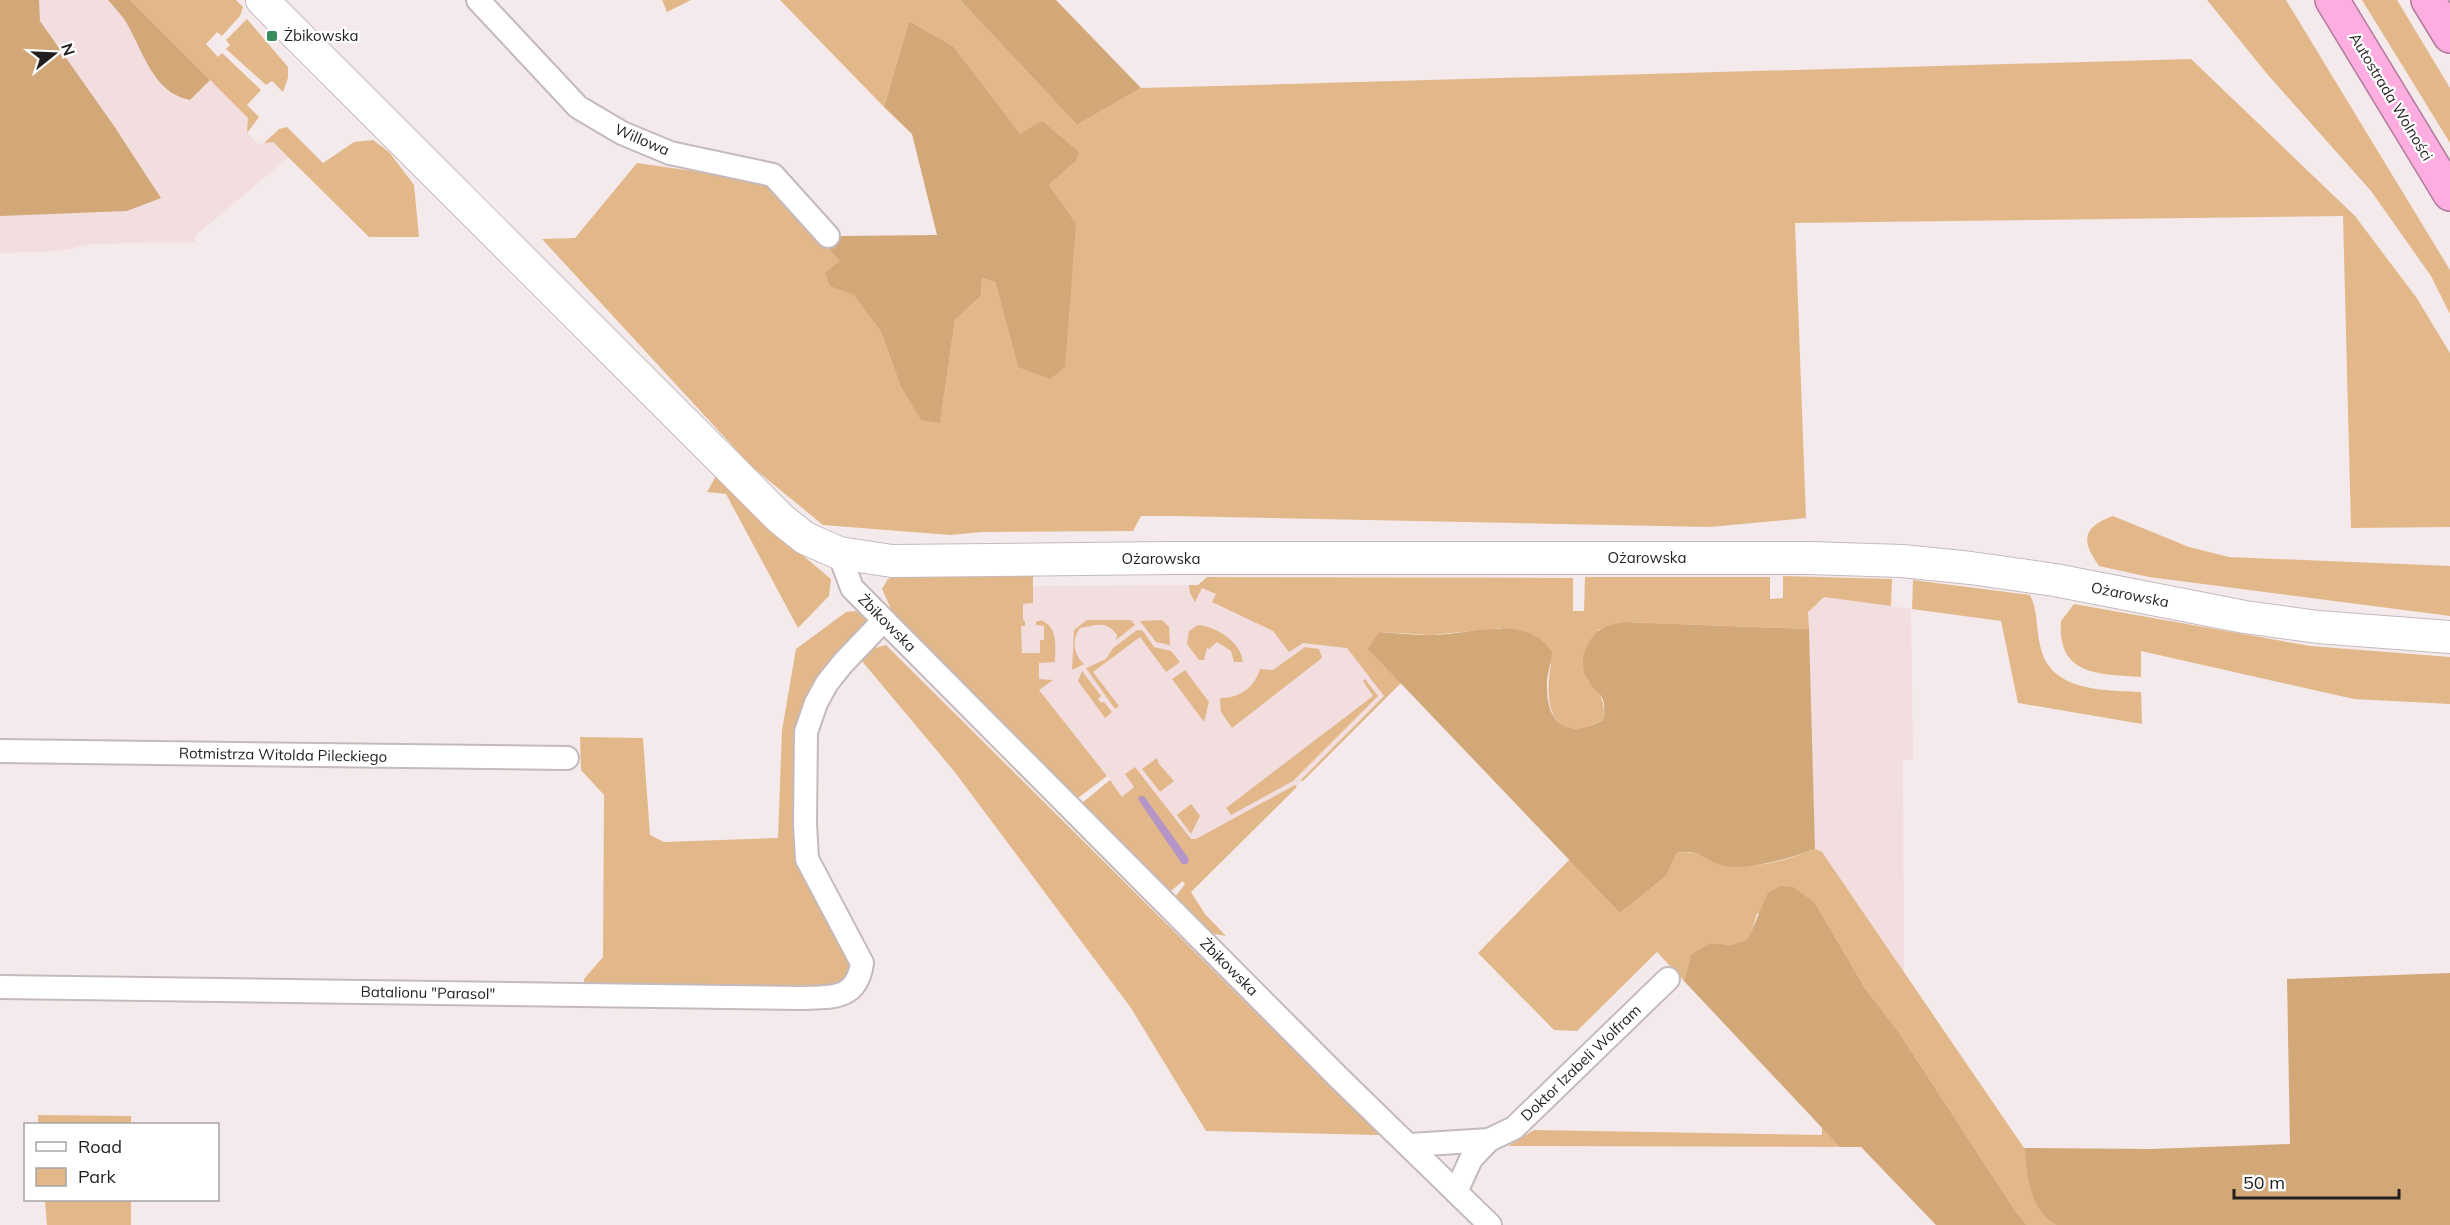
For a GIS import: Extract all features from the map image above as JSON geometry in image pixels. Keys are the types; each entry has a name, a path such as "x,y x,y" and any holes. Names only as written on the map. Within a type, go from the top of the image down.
{"highway":[{"name":"Autostrada Wolności","path":"2332,0 2450,194"},
{"path":"2428,0 2450,36"}],"main road":[{"path":"262,0 781,519 805,538 839,553"},
{"name":"Ożarowska","path":"839,553 892,561 1717,558 1902,561 2055,580 2255,618 2390,634 2450,637"}],"street":[{"name":"Willowa","path":"478,0 578,107 622,134 670,153 773,175 828,236"},
{"name":"Żbikowska","path":"839,553 852,588 1330,1069 1490,1225"},
{"name":"Batalionu \"Parasol\"","path":"0,987 802,998 838,995 855,987 862,963 857,949 812,869 805,850 806,732 816,703 827,683 884,620"},
{"name":"Rotmistrza Witolda Pileckiego","path":"0,751 567,758"},
{"name":"Doktor Izabeli Wolfram","path":"1456,1192 1471,1159 1489,1140 1514,1128 1668,979"},
{"name":"Doktor Izabeli Wolfram","path":"1410,1145 1489,1140"}],"shaded area":[{"path":"0,0 130,0 248,118 247,133 258,144 273,142 289,157 196,235 195,242 90,244 61,251 0,253"},
{"path":"0,0 39,0 40,21 114,126 161,198 127,211 0,216"},
{"path":"108,0 130,0 210,80 190,100 177,96 167,89 150,69 126,22"},
{"path":"960,0 1056,0 1141,88 1077,125"},
{"path":"909,21 953,46 1020,134 1042,121 1079,152 1076,161 1049,185 1076,224 1065,367 1050,379 1018,367 995,282 982,278 981,296 955,320 940,423 921,420 900,385 881,332 854,295 830,286 825,273 840,261 828,248 840,236 937,235 912,134 884,107"},
{"path":"1198,585 1368,649 1401,683 1191,892 1107,776 1020,667 1008,617 1034,586"},
{"path":"1824,597 1911,609 1913,760 1903,760 1904,973 1822,852 1815,849 1808,612"},
{"path":"1624,622 1809,629 1815,849 1746,867 1725,866 1692,852 1677,853 1666,876 1620,913 1368,649 1379,632 1431,635 1496,628 1527,632 1541,640 1552,652 1547,684 1548,702 1556,720 1563,726 1580,728 1603,720 1604,711 1601,696 1584,673 1583,661 1586,648 1600,630"},
{"path":"1144,796 1189,859 1187,864 1182,864 1138,799"},
{"path":"1780,886 1793,887 1815,903 1865,988 1900,1034 2016,1212 2027,1225 1936,1225 1861,1147 1840,1147 1684,981 1691,954 1710,943 1732,945 1748,939 1768,893"},
{"path":"2450,973 2450,1225 2056,1225 2040,1209 2028,1180 2024,1148 2151,1149 2290,1144 2287,979"}],"green space":[{"path":"130,0 236,0 243,7 240,16 222,36 217,32 206,44 218,57 222,53 261,90 247,105 259,117 247,133 248,118"},
{"path":"662,0 691,0 667,12"},
{"path":"780,0 960,0 1077,125 1141,88 2191,59 2355,216 2416,297 2450,353 2450,527 2351,528 2343,216 1795,223 1806,518 1710,527 1141,516 1133,531 982,532 950,535 823,525 751,466 542,239 575,238 637,163 763,181 840,260 854,294 881,332 900,385 940,422 955,320 981,296 982,278 995,282 1018,367 1075,225 1049,185 1076,161 1020,135 953,46 909,21 884,107"},
{"path":"2207,0 2286,0 2450,270 2450,314 2431,276 2371,191 2268,75"},
{"path":"2362,0 2397,0 2450,88 2450,143"},
{"path":"247,19 288,67 288,78 283,92 272,81 266,85 226,49 230,45 226,40"},
{"path":"287,127 323,163 354,142 373,140 389,152 414,185 419,237 369,237 273,142 264,143 279,129"},
{"path":"717,474 770,528 831,579 829,596 798,628 726,494 707,492"},
{"path":"2113,516 2189,547 2229,557 2450,566 2450,616 2149,577 2099,566 2089,549 2088,536 2095,525"},
{"path":"1033,573 1033,603 1023,604 1025,626 1021,626 1022,653 1040,653 1040,640 1044,640 1044,626 1036,625 1036,622 1041,620 1047,623 1055,638 1055,662 1039,663 1039,679 1053,680 1039,690 1107,776 1078,798 924,647 891,609 882,589 888,579 901,574"},
{"path":"1783,576 1892,579 1891,606 1824,597 1808,612 1809,629 1624,622 1598,630 1587,680 1601,698 1604,708 1603,720 1586,727 1572,728 1562,725 1555,718 1550,707 1551,664 1501,628 1432,635 1379,632 1369,649 1401,683 1303,781 1301,780 1384,696 1347,648 1303,643 1289,652 1273,631 1212,602 1216,594 1202,588 1195,602 1189,585 1198,585 1207,577 1573,578 1573,611 1584,611 1585,577 1770,577 1770,599 1783,598"},
{"path":"1913,580 2030,595 2036,613 2040,645 2045,660 2054,672 2066,680 2095,689 2141,692 2142,724 2018,703 2001,621 1912,609"},
{"path":"2074,604 2310,646 2450,657 2450,704 2354,699 2141,651 2141,677 2096,672 2073,662 2066,653 2061,621"},
{"path":"856,611 867,621 817,686 798,856 852,965 847,976 836,985 820,992 585,990 584,979 603,957 604,795 581,770 580,737 643,738 650,835 664,842 778,838 782,730 796,649 846,612"},
{"path":"1087,620 1131,620 1135,625 1116,640 1117,635 1113,630 1104,625 1080,628 1075,646 1084,664 1072,670 1074,630"},
{"path":"1162,620 1169,627 1170,645 1156,642 1140,621"},
{"path":"1198,625 1213,629 1227,637 1238,648 1243,662 1234,662 1231,651 1217,642 1209,649 1207,648 1204,660 1199,660 1187,644 1189,631"},
{"path":"1137,630 1143,631 1154,647 1171,651 1180,662 1166,672 1140,637 1093,672 1119,706 1115,709 1086,668 1106,659 1113,648"},
{"path":"886,645 1379,1135 1206,1131 1131,1008 954,771 861,660 872,649"},
{"path":"1305,647 1319,649 1322,658 1232,728 1221,712 1220,698 1227,698 1245,691 1254,682 1260,669 1273,670"},
{"path":"1185,670 1209,702 1204,722 1172,679"},
{"path":"1082,671 1101,696 1098,699 1101,703 1104,702 1112,712 1105,718 1078,681"},
{"path":"1365,679 1378,696 1293,781 1231,815 1226,808 1373,696 1363,681"},
{"path":"1157,758 1159,764 1174,781 1160,792 1142,769"},
{"path":"1135,767 1191,839 1196,839 1295,785 1297,787 1191,892 1205,914 1226,936 1210,933 1175,897 1185,884 1183,881 1171,891 1082,803 1110,780 1122,797 1134,787 1125,774"},
{"path":"1191,804 1200,816 1191,834 1177,815"},
{"path":"1815,849 1822,852 2024,1148 2029,1180 2036,1200 2041,1210 2056,1225 2027,1225 2016,1212 1900,1034 1865,988 1815,903 1757,914 1749,939 1732,945 1710,943 1691,954 1684,981 1657,952 1577,1031 1554,1030 1478,953 1570,859 1620,913 1666,876 1677,853 1702,854 1744,865 1761,865"},
{"path":"38,1115 131,1116 131,1123 38,1123"},
{"path":"1822,1127 1840,1147 1508,1146 1534,1130 1822,1135"},
{"path":"45,1201 131,1201 131,1225 47,1225"}],"place":[{"name":"Żbikowska","path":"272,36"}]}
